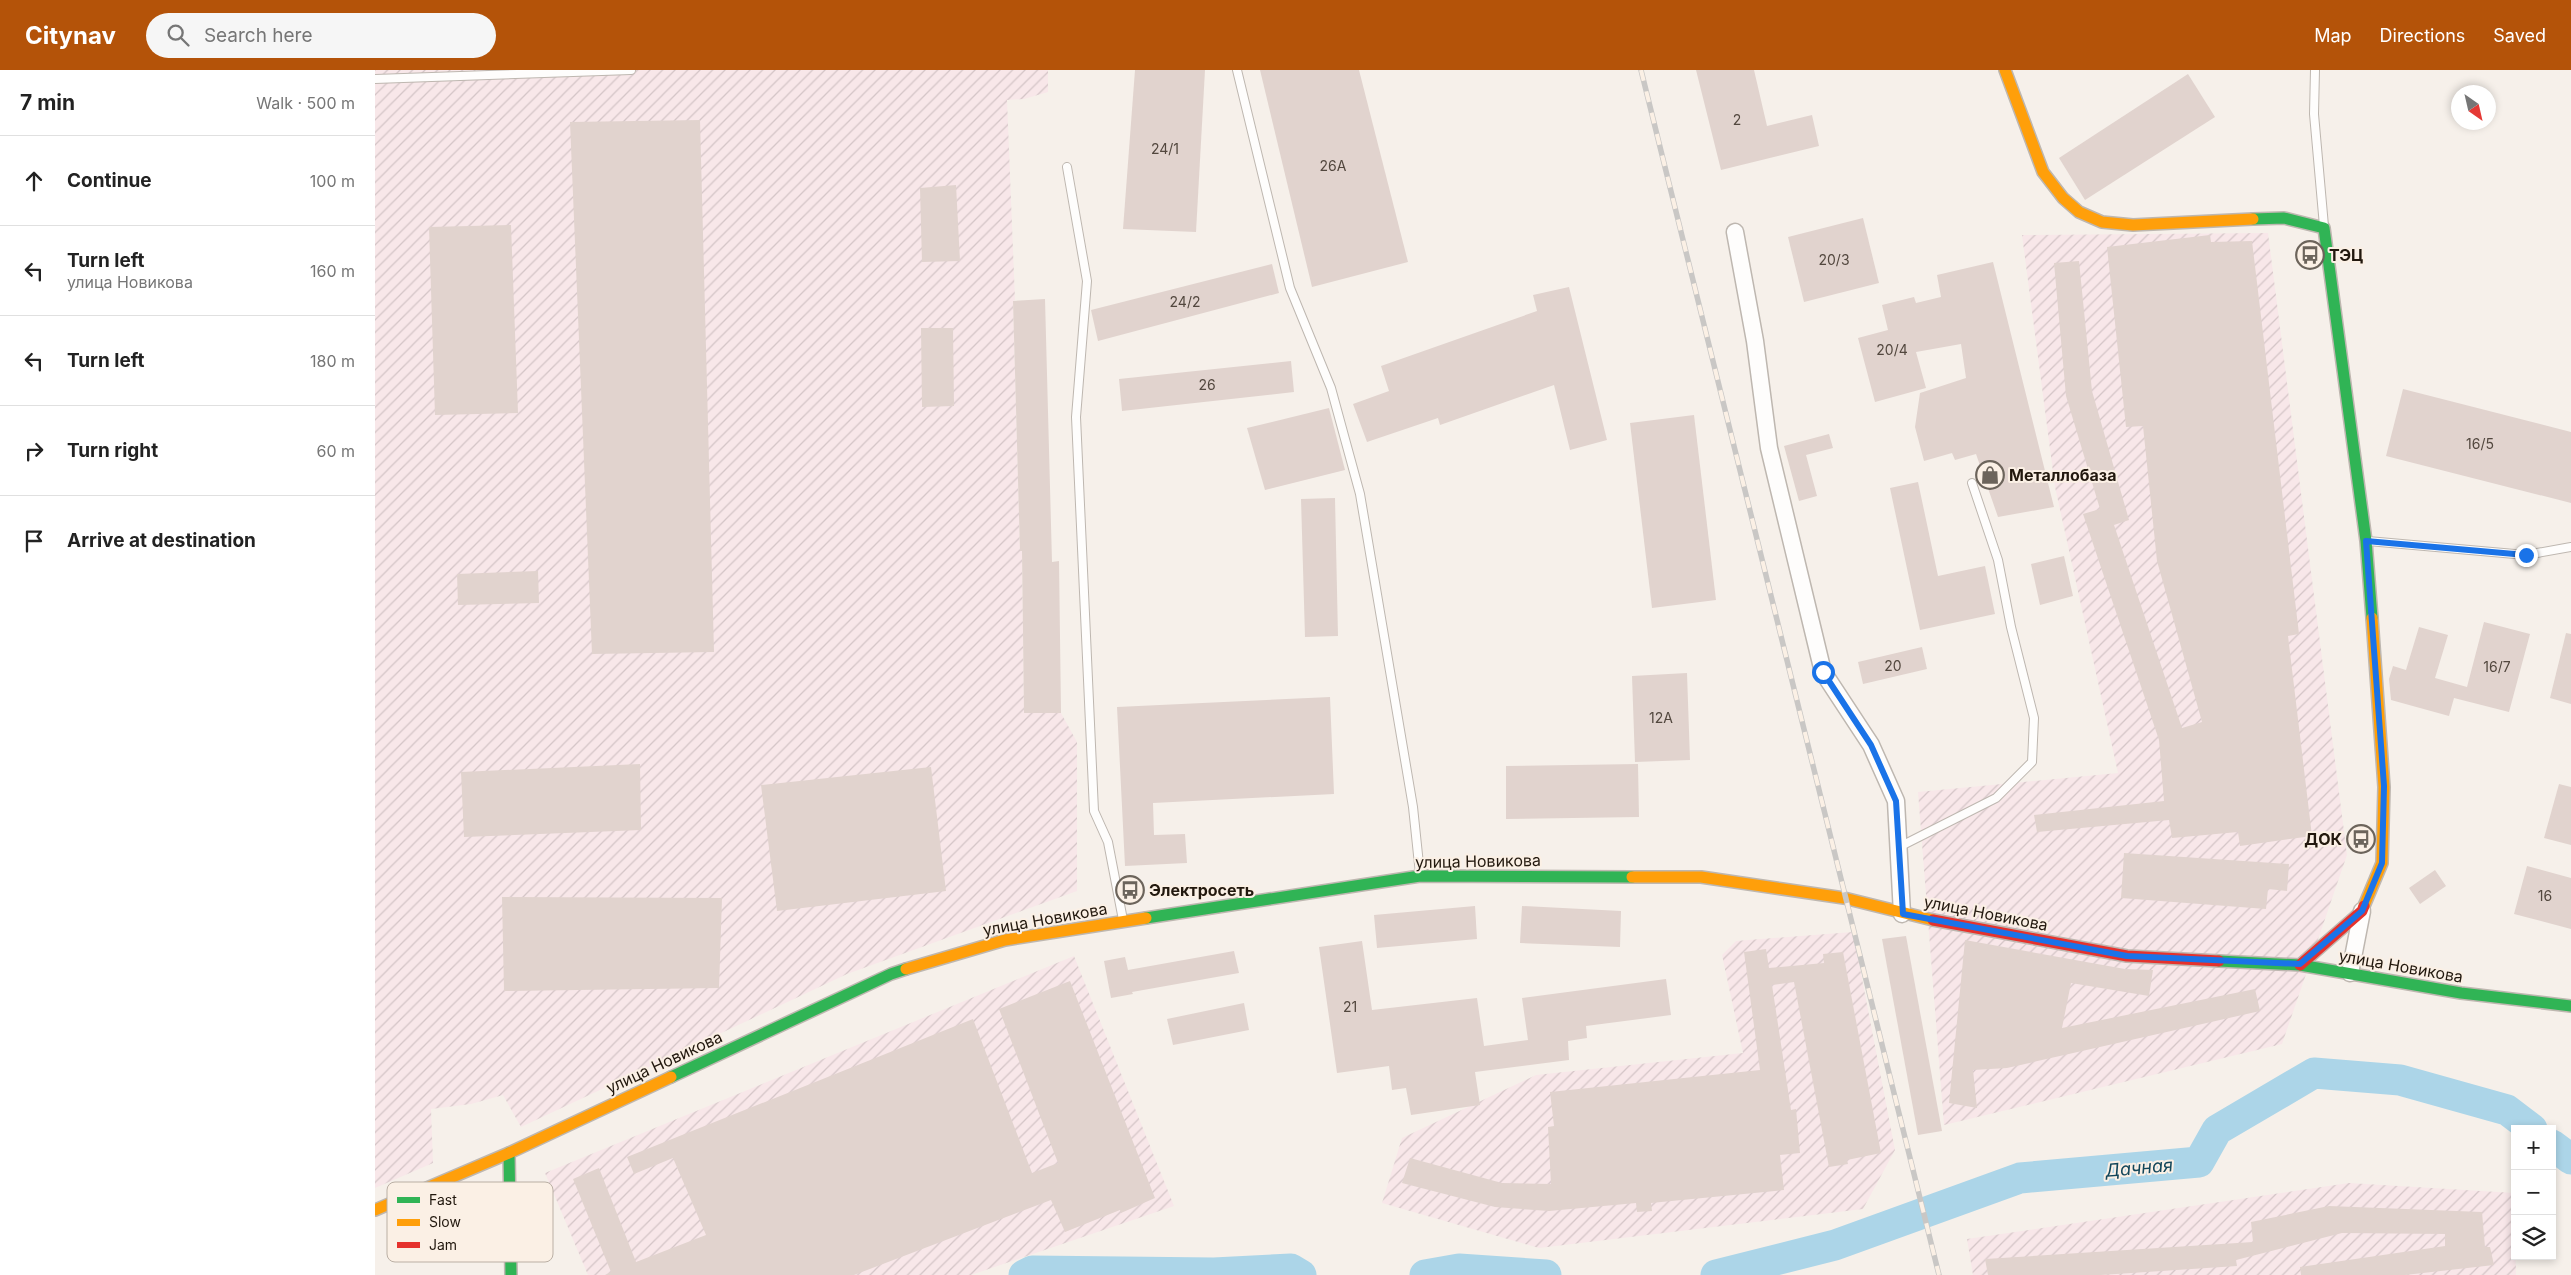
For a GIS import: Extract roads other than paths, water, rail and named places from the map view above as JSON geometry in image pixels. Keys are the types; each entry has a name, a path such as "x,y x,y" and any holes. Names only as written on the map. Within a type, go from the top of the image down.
{"street":[{"path":"2005,70 2043,172 2063,198 2079,212 2102,222 2133,225 2283,218 2324,228 2366,541 2384,786 2382,863 2362,911 2350,973"},
{"path":"1735,232 1755,341 1769,448 1823,672 1871,745 1896,801 1903,914"},
{"name":"улица Новикова","path":"441,1182 509,1153 891,974 1005,940 1420,876 1701,877 1844,898 1903,914 2127,956 2300,964 2461,993 2571,1006"},
{"path":"2300,964 2362,911"},
{"path":"509,1153 509,1182"},
{"name":"улица Новикова","path":"375,1210 387,1205"},
{"path":"511,1262 511,1275"}],"lane":[{"path":"375,78 631,70"},
{"path":"1237,70 1290,288 1331,388 1360,494 1413,807 1420,876"},
{"path":"2315,70 2314,114 2324,228"},
{"path":"1067,167 1087,281 1076,418 1095,811 1108,842 1123,922"},
{"path":"1903,914 1901,846 1996,798 2032,762 2035,718 2011,627 1998,560 1972,484"},
{"path":"2366,541 2526,555 2571,546"}],"waterway":[{"name":"Дачная","path":"1716,1275 1835,1245 2020,1178 2199,1162 2217,1130 2314,1073 2400,1080 2507,1110 2527,1125"},
{"name":"Дачная","path":"2556,1148 2571,1159"},
{"name":"Дачная","path":"1024,1275 1032,1271 1214,1273 1291,1269 1301,1275"},
{"name":"Дачная","path":"1425,1275 1459,1269 1546,1275"}],"railway":[{"path":"1641,70 1939,1275"}],"place":[{"name":"ТЭЦ","path":"2310,255"},
{"name":"Металлобаза","path":"1990,475"},
{"name":"ДОК","path":"2361,839"},
{"name":"Электросеть","path":"1130,890"}]}
